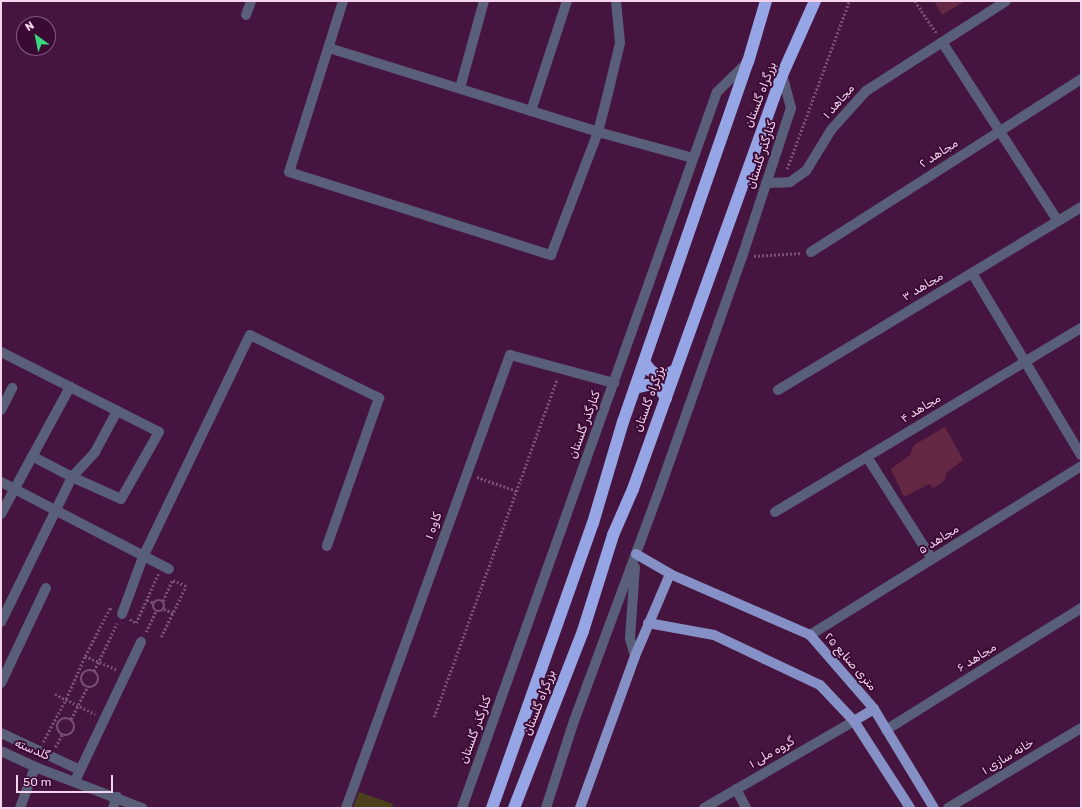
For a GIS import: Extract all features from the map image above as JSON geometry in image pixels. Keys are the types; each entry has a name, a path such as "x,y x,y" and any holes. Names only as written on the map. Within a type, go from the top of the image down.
{"highway":[{"name":"بزرگراه گلستان","path":"492,808 593,523 623,422 748,62 766,1"},
{"name":"بزرگراه گلستان","path":"514,808 583,631 613,534 633,490 782,75 815,1"},
{"path":"644,362 650,371 658,375 664,376 676,370"},
{"path":"636,388 653,385 660,389 666,398"}],"main road":[{"name":"۲۵ متری صنایع","path":"636,554 670,574 810,635 874,709 934,808"},
{"path":"580,808 635,656 670,574"},
{"path":"648,623 714,635 820,685 854,720 910,808"},
{"path":"854,720 874,709"}],"street":[{"path":"246,15 251,1"},
{"path":"343,1 290,172 551,255 598,132 620,43 616,1"},
{"path":"460,88 484,1"},
{"path":"531,111 567,1"},
{"name":"۱ مجاهد","path":"766,183 790,182 806,171 831,130 866,91 1006,1"},
{"path":"942,42 1058,221"},
{"path":"329,48 598,132 693,158"},
{"name":"کنارگذر گلستان","path":"462,808 717,92 748,62"},
{"name":"کنارگذر گلستان","path":"546,808 574,721 636,554 742,257 791,108 782,75"},
{"name":"مجاهد ۲","path":"811,252 1081,79"},
{"name":"مجاهد ۳","path":"778,390 1081,207"},
{"path":"972,273 1081,455"},
{"name":"مجاهد ۴","path":"775,512 1081,328"},
{"path":"122,614 143,557 250,334 379,398 327,546"},
{"path":"1,352 160,432 121,499 72,477 32,456"},
{"name":"کاوه ۱","path":"346,808 510,355 614,383"},
{"path":"1,514 70,387"},
{"path":"1,410 12,388"},
{"path":"1,622 72,477 95,452 117,411"},
{"path":"867,457 932,559"},
{"name":"۵ مجاهد","path":"810,635 1081,466"},
{"path":"1,482 143,557 169,569"},
{"path":"635,656 630,638 636,554"},
{"path":"1,683 46,588"},
{"name":"۶ مجاهد","path":"886,730 1081,608"},
{"path":"75,781 141,642"},
{"name":"گروه ملی ۱","path":"704,808 854,720"},
{"name":"خانه سازی ۱","path":"948,808 1081,728"},
{"path":"1,733 80,770"},
{"name":"گلدسته","path":"1,752 142,808"},
{"path":"20,808 35,766"},
{"path":"736,790 746,808"},
{"path":"113,808 117,797"}],"path":[{"path":"783,182 849,1"},
{"path":"915,1 942,42"},
{"path":"742,257 811,252"},
{"path":"434,717 561,369"},
{"path":"467,474 516,491"},
{"path":"143,557 149,570 186,586 161,637"},
{"path":"38,750 55,721 85,656 110,608 136,623 158,574"},
{"path":"164,609 165,606 163,601 172,581"},
{"path":"147,600 154,603 156,601 163,601"},
{"path":"154,603 153,606 156,611"},
{"path":"156,611 162,611 164,609 173,613"},
{"path":"141,642 156,611"},
{"path":"94,671 122,614"},
{"path":"85,656 126,674"},
{"path":"87,688 81,682 81,678 86,671 94,671"},
{"path":"87,688 98,685 99,677 94,671"},
{"path":"71,719 87,688"},
{"path":"55,694 104,719"},
{"path":"63,718 71,719 75,726 73,733 70,736 66,736 57,729 58,722 63,718"}],"shaded area":[{"path":"359,792 393,804 392,808 353,808"}],"building":[{"path":"934,1 965,1 942,15"},
{"path":"945,427 963,460 947,472 944,481 933,488 929,484 904,497 891,469 910,455 914,445"}]}
